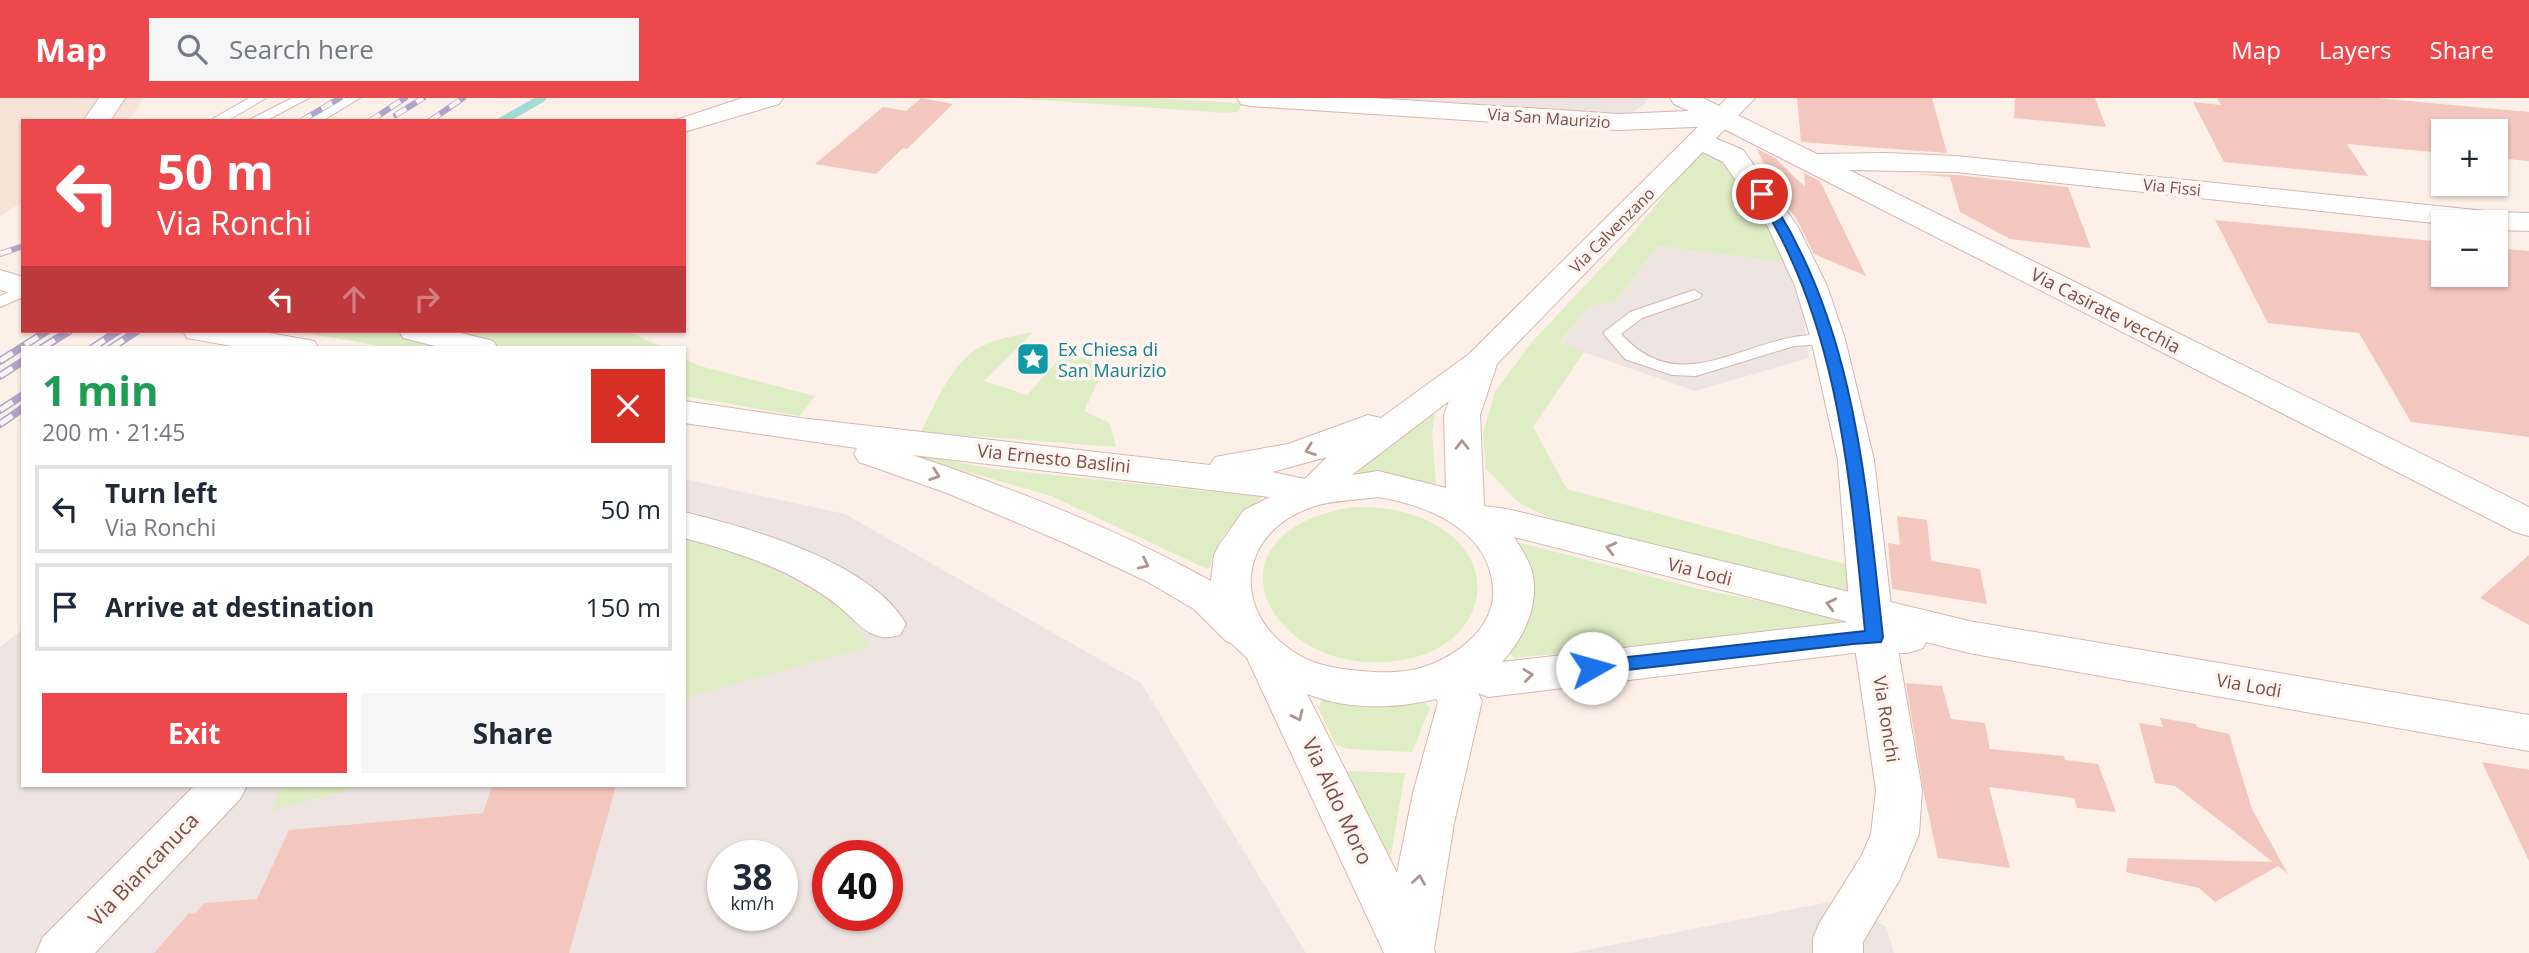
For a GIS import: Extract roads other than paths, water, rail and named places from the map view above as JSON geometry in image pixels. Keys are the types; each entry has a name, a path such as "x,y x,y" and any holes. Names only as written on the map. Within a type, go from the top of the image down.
{"street":[{"path":"97,119 113,98"},
{"path":"686,123 770,98"},
{"name":"Via San Maurizio","path":"1250,98 1619,122 1722,119"},
{"name":"Via Casirate vecchia","path":"1683,98 2529,523"},
{"name":"Via Ronchi","path":"1722,119 1733,156 1747,172 1783,227 1811,286 1828,339 1856,460 1873,626 1899,790 1895,834 1882,866 1838,938 1838,953"},
{"name":"Via Calvenzano","path":"1312,491 1339,466 1481,361 1722,119"},
{"name":"Via Fissi","path":"1747,172 1815,162 1956,164 2529,222"},
{"path":"0,279 21,289"},
{"path":"211,333 290,346"},
{"path":"423,333 473,346"},
{"name":"Via Calvenzano","path":"1468,515 1462,415 1481,361"},
{"path":"1164,471 1255,465 1301,453 1349,435 1440,393"},
{"name":"Via Ernesto Baslini","path":"686,412 800,430 1164,471 1312,491"},
{"name":"Via Ernesto Baslini","path":"800,430 960,484 1079,533 1160,571 1208,598 1259,647"},
{"path":"1348,485 1389,486 1439,499 1468,515 1496,542 1505,556 1511,571 1514,603 1510,618 1492,648 1453,675 1401,690 1352,690 1306,677 1259,647 1239,622 1228,587 1229,569 1234,553 1255,523 1270,510 1312,491 1348,485"},
{"name":"Via Lodi","path":"1468,515 1507,522 1873,626 1969,638 2529,733"},
{"path":"686,526 728,536 790,558 840,586 885,624"},
{"name":"Via Lodi","path":"1453,675 1488,680 1853,637 1873,626"},
{"name":"Via Aldo Moro","path":"1259,647 1410,951"},
{"name":"Via Aldo Moro","path":"1410,951 1420,866 1438,780 1460,701 1453,675"},
{"name":"Via Biancanuca","path":"61,953 223,787"}],"lane":[{"path":"220,119 258,98"},
{"path":"258,119 302,98"},
{"path":"316,119 353,98"},
{"path":"0,302 21,291"},
{"path":"1694,295 1636,315 1611,333 1631,355 1672,369 1696,371 1792,341 1828,339"}],"waterway":[{"path":"505,119 542,98"}],"railway":[{"path":"304,119 340,98"},
{"path":"373,119 405,98"},
{"path":"396,115 423,98"},
{"path":"433,119 463,98"},
{"path":"0,254 21,247"},
{"path":"24,346 44,333"},
{"path":"45,346 66,333"},
{"path":"95,346 115,333"},
{"path":"114,346 134,333"},
{"path":"0,361 21,348"},
{"path":"0,376 21,362"},
{"path":"0,410 21,396"},
{"path":"0,424 21,409"}],"place":[{"name":"Ex Chiesa di San Maurizio","path":"1033,359"}]}
